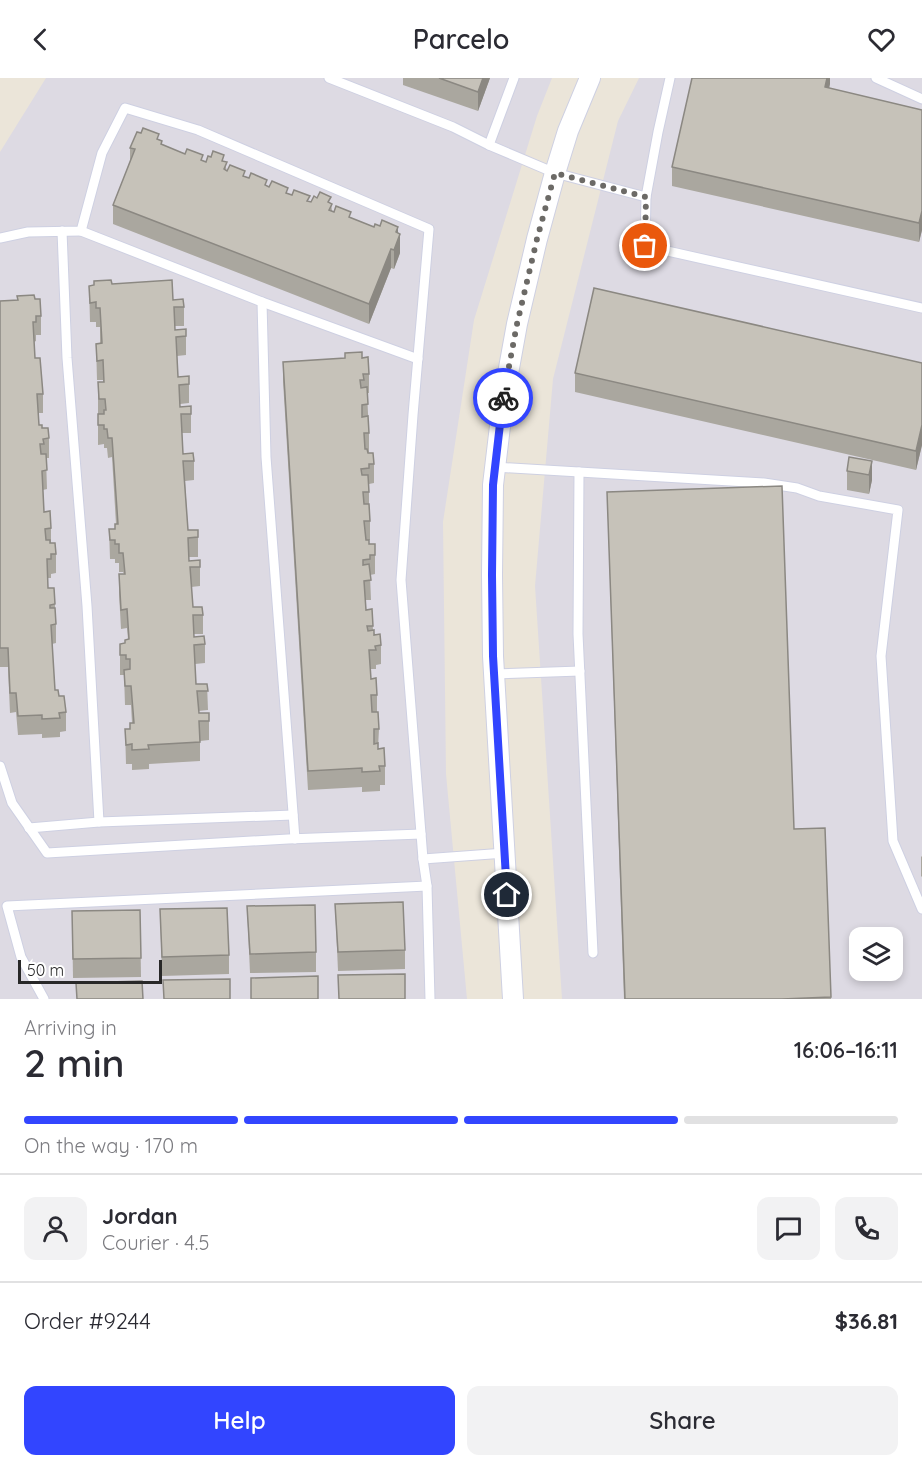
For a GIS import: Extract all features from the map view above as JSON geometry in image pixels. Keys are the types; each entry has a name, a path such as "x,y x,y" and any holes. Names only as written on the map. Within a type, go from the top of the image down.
{"street":[{"path":"513,999 494,674 493,485 503,400 517,324 537,239 568,131 590,78"}],"lane":[{"path":"329,78 346,81 453,127 489,146 555,173 646,197"},
{"path":"489,146 514,78"},
{"path":"670,78 646,197 645,246 922,308"},
{"path":"876,78 922,99"},
{"path":"81,231 102,153 125,108 198,130 429,229 401,580 427,886 430,999"},
{"path":"62,231 67,358 87,606 99,822"},
{"path":"0,238 28,232 81,231 262,302 418,359"},
{"path":"262,302 266,457 293,814 291,839"},
{"path":"495,467 764,483 797,488 819,496 898,510 881,656 893,841 922,909"},
{"path":"579,472 578,634 593,953"},
{"path":"494,674 580,671"},
{"path":"0,766 12,803 46,853 421,834"},
{"path":"29,828 99,822 293,814"},
{"path":"423,859 505,853"},
{"path":"44,999 21,957 7,906 427,886"}],"shaded area":[{"path":"46,78 552,78 537,116 474,320 443,522 446,774 467,999 0,999 0,152"},
{"path":"639,78 922,78 922,999 562,999 535,586 553,379 618,121"}],"building":[{"path":"439,78 483,78 478,92"},
{"path":"692,78 827,78 825,87 922,110 922,211 919,223 672,167"},
{"path":"143,128 159,134 157,139 162,141 161,144 185,154 187,149 203,155 201,160 206,162 213,151 224,155 222,161 227,162 224,169 227,171 230,165 245,171 243,176 249,178 251,173 267,180 265,185 269,187 272,181 288,188 286,193 292,195 294,190 310,196 307,201 311,202 320,192 331,197 328,202 332,204 329,210 334,212 336,206 351,212 349,217 374,227 375,224 380,226 382,220 398,227 396,232 400,234 394,250 391,249 369,304 113,205 135,149 130,148 137,132 141,133"},
{"path":"111,280 112,284 172,280 173,300 183,299 184,307 174,307 175,330 186,329 186,336 176,337 178,377 189,376 189,384 179,385 180,407 191,406 191,414 181,414 183,454 193,453 194,461 183,461 188,530 198,530 198,537 188,538 189,561 200,560 200,567 190,567 193,607 202,607 203,615 193,615 194,637 204,636 205,644 194,645 196,684 207,684 208,691 197,691 199,713 209,713 209,721 199,721 200,742 148,745 149,749 132,750 132,744 126,745 125,729 130,729 130,723 134,723 131,686 125,686 124,670 130,669 130,659 126,659 126,655 120,655 120,644 129,639 127,609 121,610 119,574 125,574 123,553 119,553 119,544 115,544 115,540 110,540 109,529 115,529 115,524 118,524 112,438 108,438 104,425 98,425 98,414 104,414 106,410 105,399 99,399 98,382 104,382 103,360 97,361 96,344 102,343 100,308 96,308 96,302 90,303 89,286 94,285 94,281"},
{"path":"594,288 922,363 922,425 916,451 575,373"},
{"path":"34,295 35,299 40,299 41,316 36,316 36,322 33,322 35,358 40,358 43,394 37,394 39,425 42,425 42,428 48,428 49,438 43,439 44,444 40,444 41,454 46,454 47,470 42,471 44,512 50,511 51,528 45,529 46,540 55,543 56,554 51,554 51,559 47,559 48,588 54,588 55,604 50,605 50,608 55,608 56,624 51,625 55,690 58,690 59,696 64,696 66,712 59,713 60,718 42,719 42,715 18,716 16,693 10,693 8,648 0,648 0,301 18,300 17,296"},
{"path":"362,352 362,358 368,357 369,374 363,374 364,380 360,380 361,388 367,387 368,404 362,405 362,417 368,416 369,433 364,433 365,449 368,453 373,453 374,464 369,464 369,468 361,469 362,475 368,475 369,492 363,492 364,504 369,504 370,521 364,521 366,540 369,540 369,544 375,544 375,555 370,555 370,559 363,560 363,565 369,564 371,580 364,581 366,610 372,609 373,626 367,626 368,631 374,630 374,635 380,634 381,645 375,646 376,650 369,650 371,679 376,678 377,695 371,695 372,712 378,712 379,729 374,729 374,744 378,743 378,749 384,748 385,766 379,766 380,771 362,772 362,768 308,771 283,362 345,358 345,353"},
{"path":"849,457 872,461 869,475 847,471"},
{"path":"782,486 794,829 825,828 831,997 625,999 607,492"},
{"path":"403,902 405,950 338,952 335,904"},
{"path":"315,905 316,952 250,954 247,906"},
{"path":"227,908 229,955 162,957 160,909"},
{"path":"140,910 141,958 73,959 72,911"},
{"path":"405,974 405,999 339,999 338,975"},
{"path":"318,976 318,999 251,999 251,978"},
{"path":"230,979 230,999 164,999 163,980"},
{"path":"142,981 143,999 77,999 76,983"}],"way so far":[{"path":"503,398 517,324 555,173 646,197 645,246"}],"route":[{"path":"503,398 493,485 492,575 493,656 507,895"}]}
